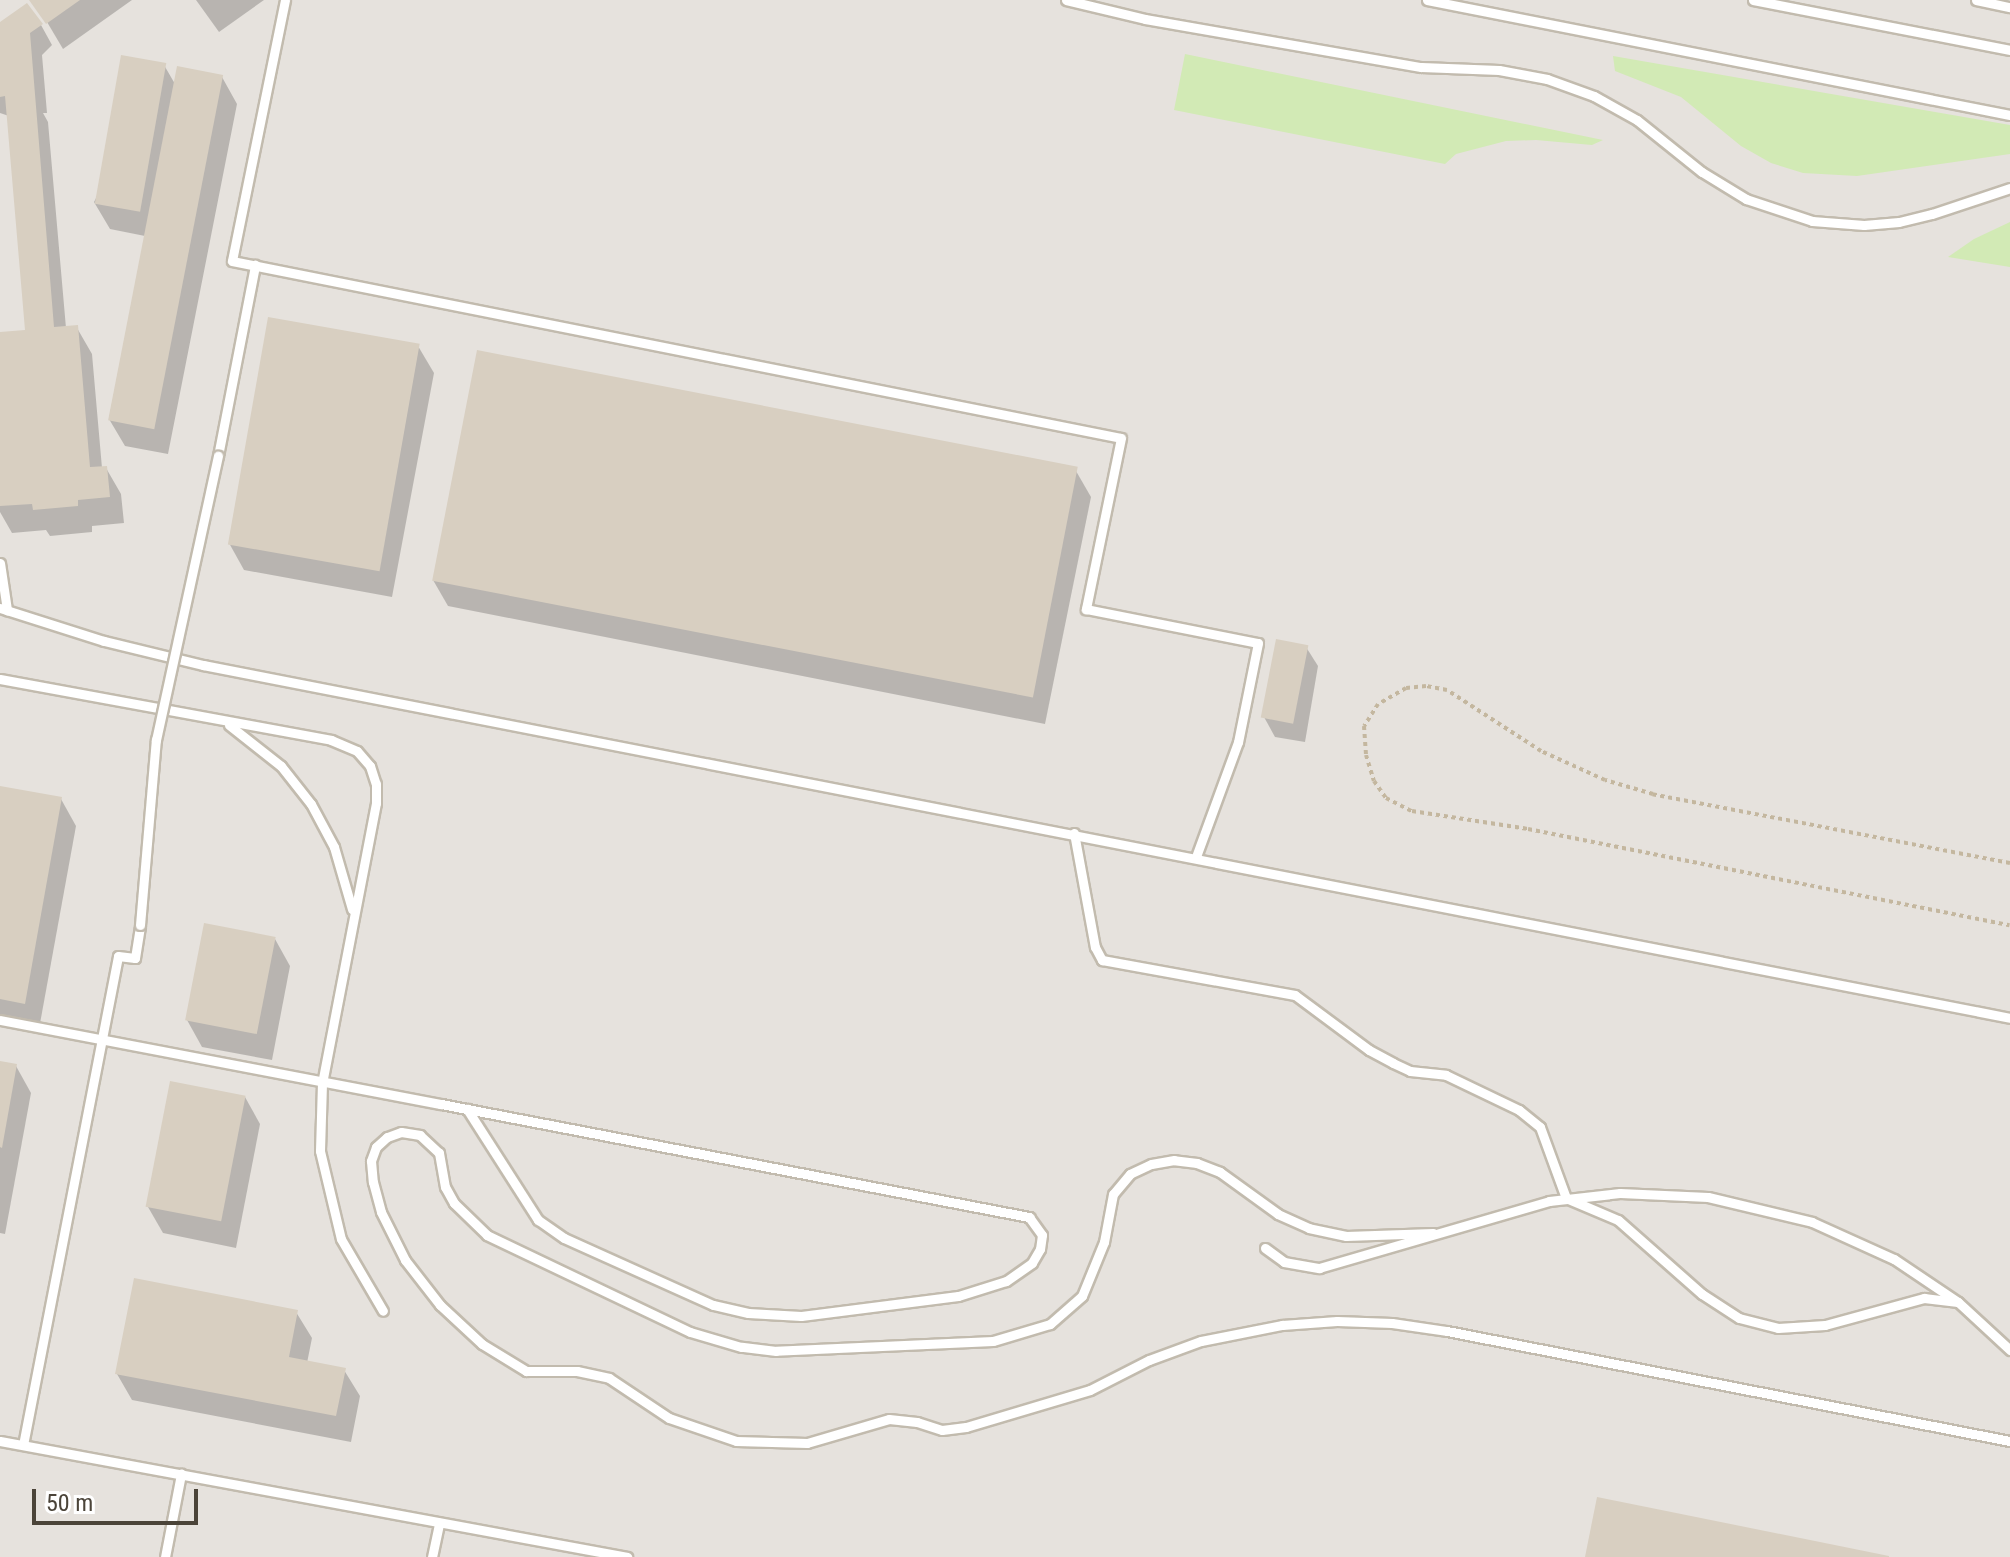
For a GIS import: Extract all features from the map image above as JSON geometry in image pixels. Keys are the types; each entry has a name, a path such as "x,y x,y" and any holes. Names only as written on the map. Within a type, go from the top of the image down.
{"lane":[{"path":"285,0 232,261 1121,438 1086,609 1258,643 1238,742 1196,857"},
{"path":"1066,0 1145,19 1421,67 1499,70 1547,79 1594,96 1637,120 1702,172 1739,195 1778,212 1812,221 1864,225 1916,219 2010,188"},
{"path":"1427,0 2010,115"},
{"path":"1753,0 2010,50"},
{"path":"1976,0 2010,7"},
{"path":"23,1445 118,956 135,958 156,740 218,456 255,265"},
{"path":"0,563 3,609 104,641 203,665 2010,1018"},
{"path":"0,679 340,742 357,751 370,766 376,784 376,803 322,1083 320,1151 341,1239 383,1311"},
{"path":"223,722 263,749 311,804 343,869 353,917"},
{"path":"1074,833 1095,947 1102,960 1295,995 1369,1050 1393,1063 1410,1071 1446,1075 1519,1110 1540,1127 1566,1198 1618,1220 1702,1294 1739,1318 1778,1328 1825,1325 1924,1298 1958,1302"},
{"path":"0,1020 322,1083 467,1109 1029,1217 1042,1235 1040,1249 1032,1263 1006,1281 958,1296 801,1316 748,1313 713,1305 564,1238 538,1220 467,1109"},
{"path":"1433,1233 1346,1236 1309,1228 1278,1214 1220,1172 1197,1163 1174,1160 1151,1164 1130,1174 1113,1194 1104,1242 1082,1296 1050,1324 993,1341 767,1350 724,1343 690,1332 487,1235 454,1203 445,1187 439,1153 420,1135 401,1132 387,1137 376,1147 371,1161 381,1212 405,1260 440,1305 482,1344 526,1371 577,1371 609,1378 669,1418 736,1441 807,1443 889,1419 917,1422 942,1430 966,1427 1090,1390 1149,1360 1201,1341 1282,1325 1337,1321 1392,1323 1447,1331 2010,1441"},
{"path":"1265,1248 1284,1262 1319,1268 1514,1209 1566,1198 1620,1193 1673,1194 1769,1209 1861,1242 1911,1268 1958,1302 2010,1350"},
{"path":"0,1441 627,1557"},
{"path":"165,1557 181,1474"},
{"path":"432,1557 439,1523"}],"path":[{"path":"2010,863 1653,794 1605,780 1541,751 1447,690 1426,686 1406,688 1378,704 1364,726 1366,755 1374,781 1386,798 1412,811 1528,829 2010,925"}],"shaded area":[{"path":"0,0 2010,0 2010,1557 0,1557"}],"green space":[{"path":"1185,54 1603,140 1592,145 1506,141 1456,154 1445,164 1174,110"},
{"path":"1613,56 2010,125 2010,154 1857,176 1803,173 1771,163 1741,146 1681,97 1615,71"},
{"path":"2010,222 2010,267 1948,257 1974,239"}],"building":[{"path":"29,0 80,0 46,24"},
{"path":"27,3 43,24 30,33 54,327 78,325 90,467 107,466 110,497 78,500 78,506 33,510 32,504 0,506 0,332 25,330 5,96 0,97 0,22"},
{"path":"121,55 166,63 140,212 95,204"},
{"path":"177,66 223,75 154,429 108,420"},
{"path":"268,317 420,344 380,571 228,544"},
{"path":"477,350 1078,467 1033,697 432,581"},
{"path":"1276,639 1308,645 1293,724 1261,718"},
{"path":"0,786 62,797 25,1004 0,999"},
{"path":"204,923 276,937 257,1034 185,1020"},
{"path":"0,1061 17,1064 2,1148 0,1147"},
{"path":"170,1081 246,1096 221,1221 146,1207"},
{"path":"134,1278 298,1310 289,1357 346,1368 336,1416 115,1374"},
{"path":"1597,1497 1889,1556 1889,1557 1585,1557"}]}
